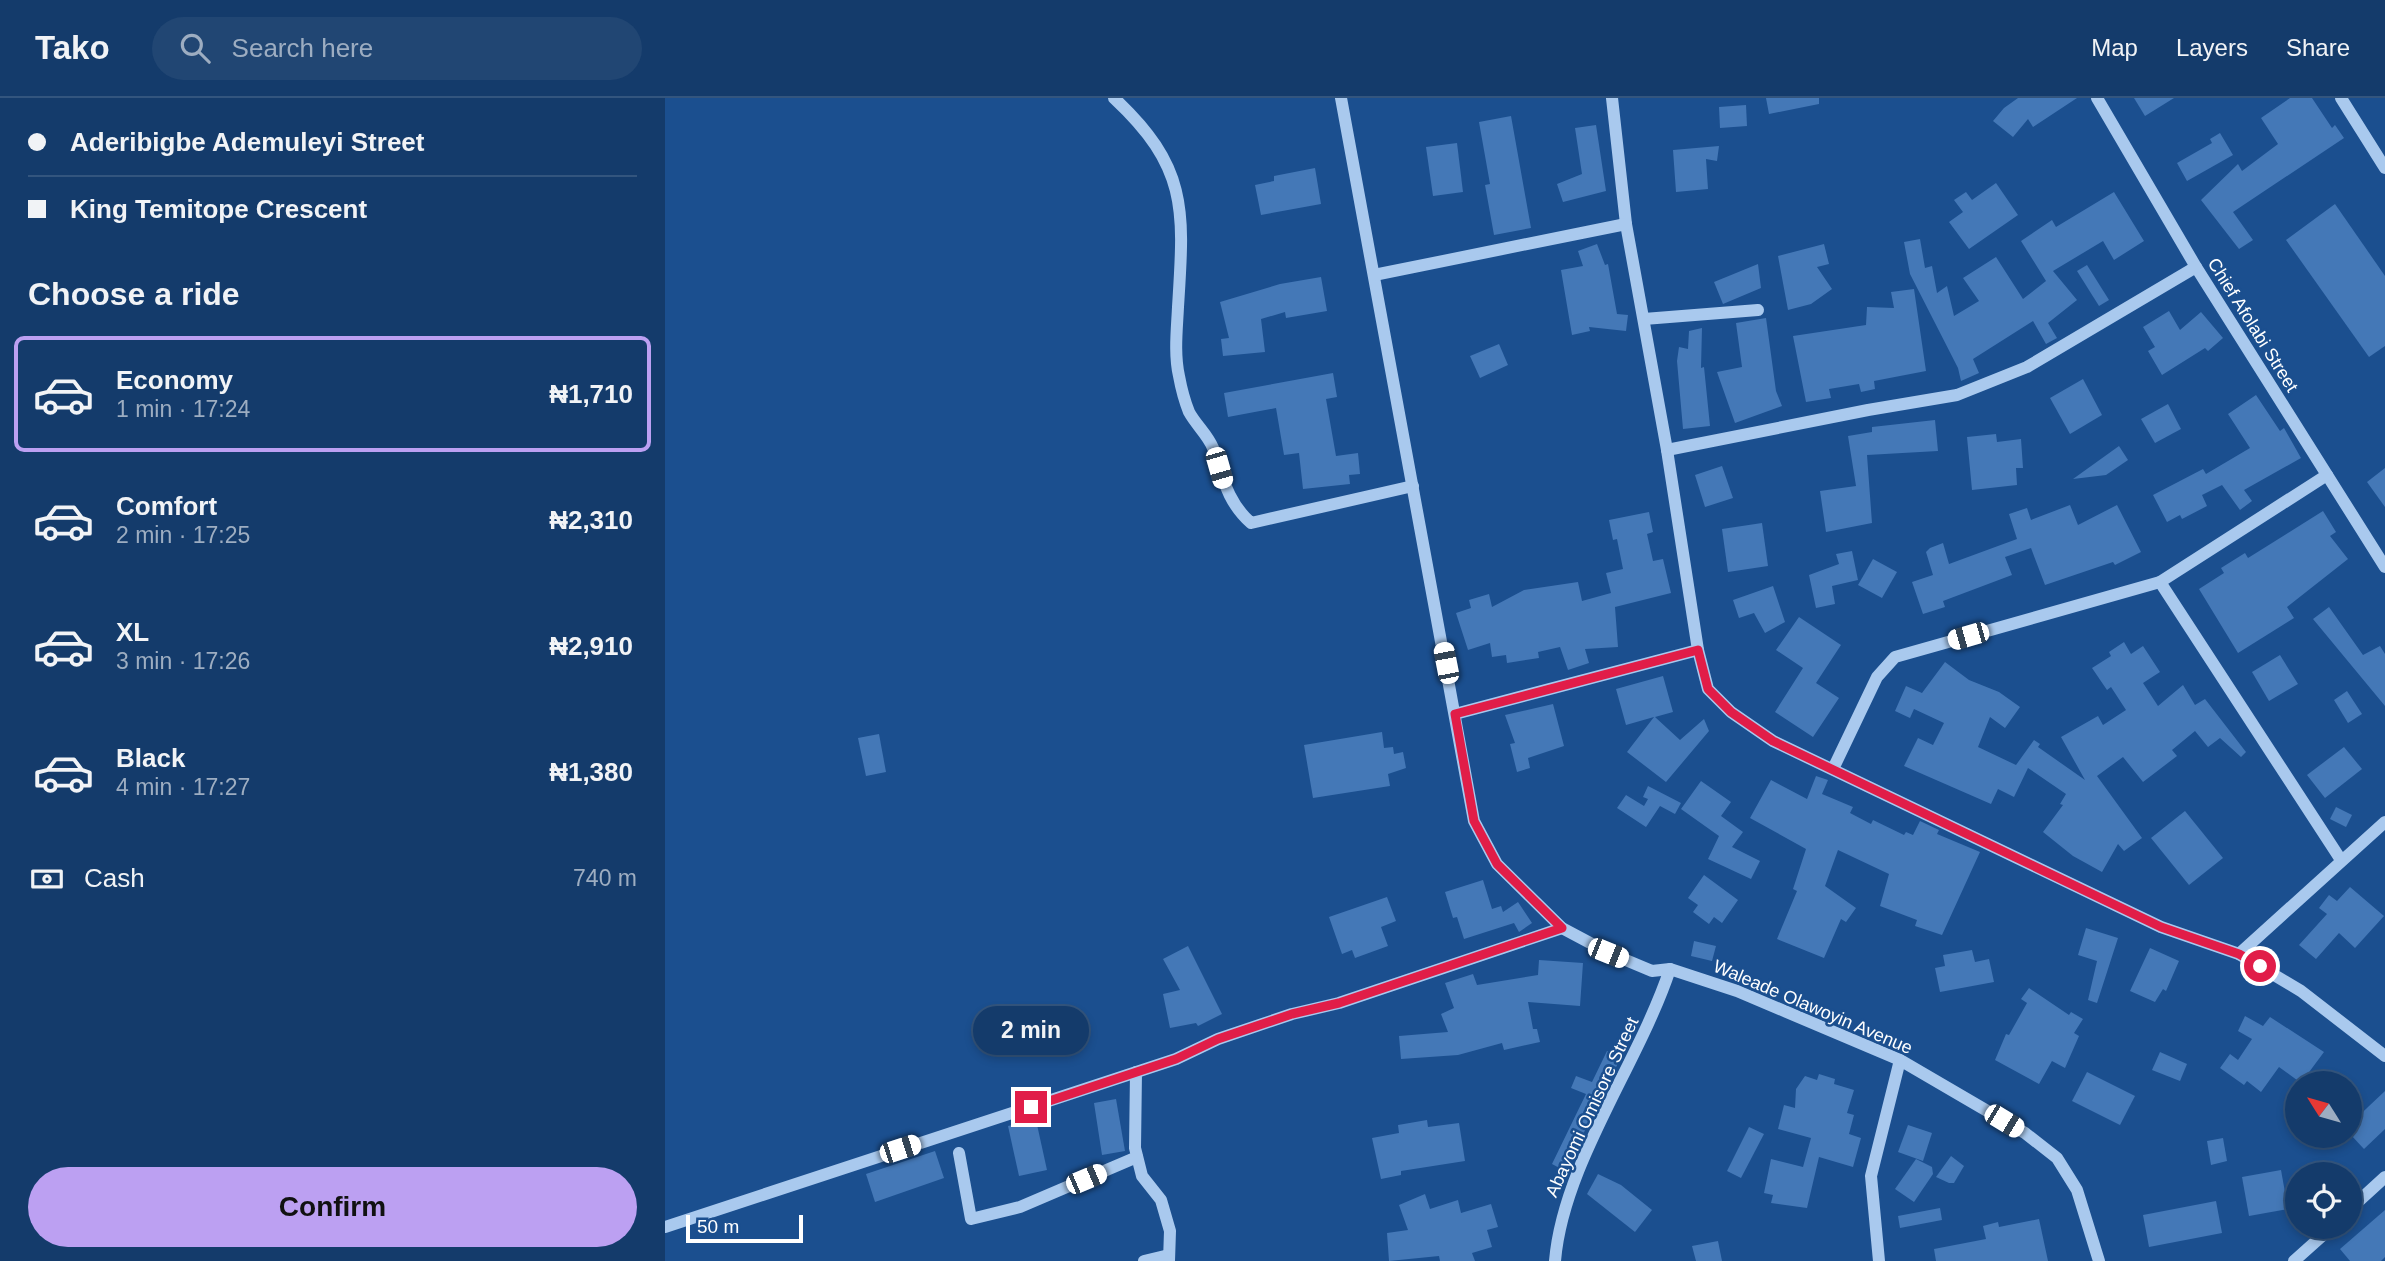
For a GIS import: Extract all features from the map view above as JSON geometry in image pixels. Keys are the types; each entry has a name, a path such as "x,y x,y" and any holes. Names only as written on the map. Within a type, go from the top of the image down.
{"street":[{"path":"1114,98 1153,141 1170,168 1178,191 1182,232 1176,342 1178,375 1189,411 1212,445 1225,491 1239,512 1251,523 1413,485"},
{"name":"Waleade Olawoyin Avenue","path":"1341,98 1474,821 1497,864 1562,928 1608,953 1652,971 1670,969 1737,991 1900,1060 2025,1133 2057,1158 2077,1189 2099,1261"},
{"path":"1612,98 1626,224 1667,450 1698,650 1708,689 1731,712 1773,741 2161,927 2239,954 2301,991 2385,1056"},
{"name":"Chief Afolabi Street","path":"2097,98 2196,267 2385,567"},
{"path":"2341,98 2385,168"},
{"path":"1374,275 1626,224"},
{"path":"1667,450 1868,410 1957,396 2027,367 2196,267"},
{"path":"1644,320 1758,310"},
{"path":"1833,769 1877,677 1895,657 2160,582 2327,475"},
{"path":"2160,582 2341,860"},
{"path":"1455,714 1698,650"},
{"path":"2239,954 2385,822"},
{"path":"665,1227 1136,1072 1292,1014 1339,1003 1562,928"},
{"name":"Abayomi Omisore Street","path":"1555,1261 1557,1228 1575,1180 1646,1031 1670,969"},
{"path":"1879,1261 1871,1176 1900,1060"},
{"path":"1136,1072 1133,1124 1137,1157 1142,1176 1161,1200 1170,1231 1169,1258 1144,1261"},
{"path":"959,1153 971,1219 1020,1207 1137,1157"},
{"path":"2362,1198 2385,1177"},
{"path":"2294,1261 2319,1239"}],"building":[{"path":"1766,98 1819,98 1819,104 1769,114"},
{"path":"2018,98 2077,98 2033,127 2028,119 2013,137 1993,121 2004,108"},
{"path":"2134,98 2174,98 2145,116"},
{"path":"2290,98 2312,98 2332,128 2335,125 2344,138 2233,212 2253,240 2239,249 2201,200 2238,164 2242,171 2278,144 2261,118"},
{"path":"1746,105 1747,126 1720,128 1719,107"},
{"path":"1511,116 1531,228 1494,235 1485,185 1490,184 1479,122"},
{"path":"1596,125 1606,191 1563,202 1557,184 1582,174 1575,128"},
{"path":"2220,133 2233,155 2187,181 2177,163 2212,143 2210,139"},
{"path":"1457,143 1463,192 1433,196 1426,147"},
{"path":"1719,146 1717,161 1706,159 1708,189 1676,192 1673,150"},
{"path":"1315,168 1321,204 1261,215 1255,185 1274,181 1274,176"},
{"path":"1996,183 2018,215 1969,249 1949,222 1963,212 1954,200 1966,192 1972,200"},
{"path":"2114,192 2144,241 2114,260 2103,241 2053,271 2077,300 2048,323 2057,338 2046,344 2033,321 1973,359 1979,373 1961,381 1958,368 1910,274 1904,242 1920,239 1925,268 1932,266 1937,293 1947,286 1954,316 1979,301 1963,278 1996,257 2023,299 2046,281 2021,241 2052,220 2056,227"},
{"path":"2335,204 2385,276 2385,346 2369,357 2286,240"},
{"path":"1597,244 1605,265 1608,264 1617,314 1628,315 1626,331 1589,327 1590,331 1572,335 1561,270 1583,266 1578,251"},
{"path":"1824,244 1829,264 1817,267 1832,289 1811,304 1788,310 1778,256"},
{"path":"1758,264 1761,288 1723,304 1714,282"},
{"path":"2087,265 2109,300 2099,306 2077,271"},
{"path":"1321,277 1327,311 1286,318 1285,312 1261,319 1265,352 1223,356 1221,339 1229,338 1220,302 1280,284"},
{"path":"1914,289 1926,371 1874,381 1875,389 1861,392 1859,384 1829,389 1831,398 1806,402 1793,336 1866,325 1867,307 1894,308 1891,292"},
{"path":"2169,311 2180,330 2201,312 2223,338 2208,351 2205,348 2162,375 2148,351 2155,347 2143,327"},
{"path":"1766,318 1776,391 1782,406 1735,423 1717,372 1742,367 1736,323"},
{"path":"1702,328 1701,368 1704,367 1710,426 1683,429 1677,361 1679,347 1688,349 1689,331"},
{"path":"1499,344 1508,365 1480,378 1470,356"},
{"path":"1333,373 1337,397 1326,399 1336,456 1358,453 1360,474 1349,475 1350,484 1303,489 1299,453 1284,455 1276,408 1228,417 1224,393"},
{"path":"2083,379 2102,415 2070,434 2050,398"},
{"path":"2256,395 2280,431 2284,428 2301,458 2244,490 2252,501 2240,510 2222,485 2202,495 2207,506 2182,519 2180,515 2167,522 2153,495 2203,469 2206,474 2250,448 2228,414"},
{"path":"2168,404 2181,429 2155,443 2141,419"},
{"path":"1935,420 1938,451 1867,455 1872,523 1826,532 1820,491 1856,486 1848,436 1872,432 1872,427"},
{"path":"1996,434 1997,442 2021,439 2023,468 2016,468 2017,485 1972,490 1967,437"},
{"path":"2119,446 2128,460 2106,475 2073,479"},
{"path":"1722,466 1733,498 1705,507 1695,475"},
{"path":"2385,468 2385,507 2367,482"},
{"path":"2070,505 2078,525 2117,505 2141,552 2115,565 2113,562 2045,585 2031,548 2005,557 2012,575 1943,601 1945,607 1923,614 1912,582 1933,575 1926,552 1930,548 1943,543 1949,564 2017,539 2009,514 2027,508 2031,520"},
{"path":"2323,511 2336,532 2330,536 2348,559 2287,607 2294,618 2238,653 2199,589 2224,573 2221,568 2245,553 2248,558"},
{"path":"1649,512 1653,532 1647,534 1653,561 1663,559 1671,593 1615,607 1618,647 1585,649 1589,663 1568,670 1560,647 1538,652 1539,658 1507,663 1506,655 1492,657 1490,643 1468,650 1456,613 1471,608 1469,600 1489,594 1492,607 1524,590 1578,582 1582,601 1611,593 1606,573 1623,569 1617,539 1613,540 1609,520"},
{"path":"1762,523 1768,566 1728,572 1722,529"},
{"path":"1852,551 1858,580 1832,586 1835,604 1816,608 1809,575 1839,564 1836,554"},
{"path":"1873,559 1897,572 1882,598 1858,585"},
{"path":"1773,586 1785,622 1765,633 1754,613 1739,618 1733,600"},
{"path":"2329,607 2363,655 2380,646 2385,654 2385,706 2313,619"},
{"path":"1799,617 1841,645 1816,683 1839,698 1813,737 1775,712 1803,668 1776,650"},
{"path":"2124,642 2131,654 2143,646 2160,672 2143,683 2158,706 2183,685 2195,705 2205,699 2246,752 2241,757 2220,738 2208,747 2195,731 2172,750 2177,756 2143,782 2123,757 2097,776 2142,838 2124,851 2118,844 2102,872 2073,856 2043,832 2063,805 2060,804 2066,794 2028,768 2014,797 1998,789 1991,804 1904,766 1918,738 1933,745 1944,723 1914,709 1910,718 1895,711 1906,686 1922,693 1945,662 1969,680 1999,692 2020,707 2005,728 1990,717 1978,747 2016,765 2034,740 2040,744 2038,747 2085,780 2061,737 2098,716 2103,725 2126,710 2111,687 2107,690 2092,668 2111,656 2109,652"},
{"path":"2280,655 2298,684 2269,701 2252,672"},
{"path":"1663,676 1673,712 1655,717 1680,740 1704,719 1709,731 1666,782 1627,752 1654,717 1626,725 1616,689"},
{"path":"2347,691 2362,714 2348,723 2334,700"},
{"path":"1553,704 1564,746 1528,758 1530,768 1517,772 1510,744 1515,743 1505,715"},
{"path":"1382,732 1384,748 1393,747 1394,754 1403,752 1406,768 1388,774 1390,786 1313,798 1304,745"},
{"path":"879,734 886,772 866,776 858,738"},
{"path":"2344,747 2362,769 2325,798 2307,775"},
{"path":"1816,776 1828,780 1822,794 1853,807 1850,813 1871,824 1873,820 1904,835 1906,832 1913,835 1920,821 1939,830 1937,834 1980,852 1942,935 1915,926 1917,920 1880,906 1889,874 1838,850 1825,886 1856,908 1846,922 1841,919 1824,958 1777,939 1797,891 1793,889 1806,849 1750,818 1771,780 1807,799"},
{"path":"1701,781 1731,802 1721,816 1743,832 1732,847 1760,861 1751,879 1708,859 1719,836 1681,809"},
{"path":"1648,786 1681,803 1675,814 1660,806 1646,827 1617,808 1626,795 1644,806 1648,799 1643,797"},
{"path":"2336,807 2352,815 2346,827 2330,819"},
{"path":"2185,811 2223,858 2189,885 2151,838"},
{"path":"1704,875 1738,900 1722,923 1714,917 1709,924 1693,912 1698,905 1688,898"},
{"path":"1483,880 1492,909 1501,906 1503,912 1518,902 1532,923 1519,932 1514,923 1464,939 1457,917 1453,918 1445,892"},
{"path":"2350,887 2384,916 2355,948 2339,933 2316,959 2299,945 2327,914 2319,908 2329,895 2337,901"},
{"path":"1387,897 1396,921 1381,927 1388,946 1355,958 1352,950 1342,954 1329,917"},
{"path":"2086,928 2118,938 2097,1003 2088,1000 2097,961 2078,955"},
{"path":"1694,941 1716,946 1712,961 1691,956"},
{"path":"1188,946 1222,1014 1198,1026 1196,1023 1170,1028 1163,994 1180,990 1163,959"},
{"path":"2150,948 2179,961 2166,991 2163,989 2155,1002 2130,991"},
{"path":"1972,950 1975,962 1989,959 1994,982 1940,992 1935,968 1945,966 1943,955"},
{"path":"1539,960 1583,963 1580,1006 1528,1002 1533,1029 1537,1029 1540,1042 1504,1050 1502,1043 1458,1055 1401,1059 1399,1036 1448,1032 1441,1014 1454,1008 1445,983 1473,974 1477,985 1538,975"},
{"path":"2029,988 2069,1015 2071,1012 2083,1019 2074,1033 2079,1036 2065,1068 2052,1061 2039,1084 1995,1060 2006,1034 2009,1035 2027,1003 2021,999"},
{"path":"2245,1016 2263,1026 2270,1017 2324,1052 2310,1071 2285,1071 2279,1067 2261,1092 2247,1081 2244,1085 2220,1068 2230,1054 2238,1060 2252,1039 2238,1031"},
{"path":"1607,1051 1621,1057 1565,1171 1552,1164 1586,1094 1571,1088 1576,1076 1592,1082"},
{"path":"2160,1052 2187,1064 2180,1081 2152,1070"},
{"path":"2087,1072 2135,1096 2120,1125 2072,1101"},
{"path":"1819,1074 1835,1079 1834,1084 1854,1090 1847,1113 1854,1115 1849,1134 1861,1138 1853,1167 1819,1157 1807,1208 1771,1203 1773,1195 1764,1193 1771,1159 1803,1167 1811,1138 1778,1129 1784,1105 1795,1108 1796,1089 1805,1076 1817,1080"},
{"path":"2385,1091 2385,1129 2364,1149 2363,1148 2363,1112"},
{"path":"1116,1099 1125,1151 1102,1155 1094,1103"},
{"path":"1036,1120 1047,1170 1019,1176 1008,1126"},
{"path":"1427,1120 1428,1127 1459,1123 1465,1161 1401,1171 1401,1175 1381,1179 1372,1138 1399,1133 1398,1125"},
{"path":"1908,1125 1932,1133 1923,1161 1898,1152"},
{"path":"1749,1127 1764,1134 1741,1178 1727,1171"},
{"path":"2223,1138 2227,1161 2211,1165 2207,1141"},
{"path":"935,1151 944,1178 875,1202 866,1174"},
{"path":"1951,1156 1964,1166 1954,1183 1936,1177"},
{"path":"1916,1159 1932,1167 1933,1174 1914,1202 1895,1189"},
{"path":"2281,1170 2285,1210 2249,1216 2242,1177"},
{"path":"1598,1174 1621,1185 1652,1210 1635,1232 1587,1194"},
{"path":"1425,1194 1430,1209 1458,1200 1461,1213 1491,1204 1498,1227 1487,1230 1492,1247 1472,1253 1475,1261 1440,1261 1439,1256 1389,1261 1387,1233 1408,1230 1399,1205"},
{"path":"2216,1201 2222,1233 2149,1247 2143,1215"},
{"path":"1940,1208 1942,1220 1900,1228 1898,1216"},
{"path":"2385,1210 2385,1257 2381,1261 2350,1261 2340,1249 2352,1239 2362,1239 2362,1230"},
{"path":"2039,1219 2048,1261 1936,1261 1934,1249 1986,1239 1983,1226 1998,1222 1999,1227"},
{"path":"1718,1241 1722,1261 1696,1261 1692,1246"}],"route":[{"path":"1031,1107 1176,1059 1218,1039 1292,1014 1339,1003 1562,928 1497,864 1474,821 1455,714 1698,650 1708,689 1731,712 1773,741 2161,927 2239,954 2260,966"}]}
